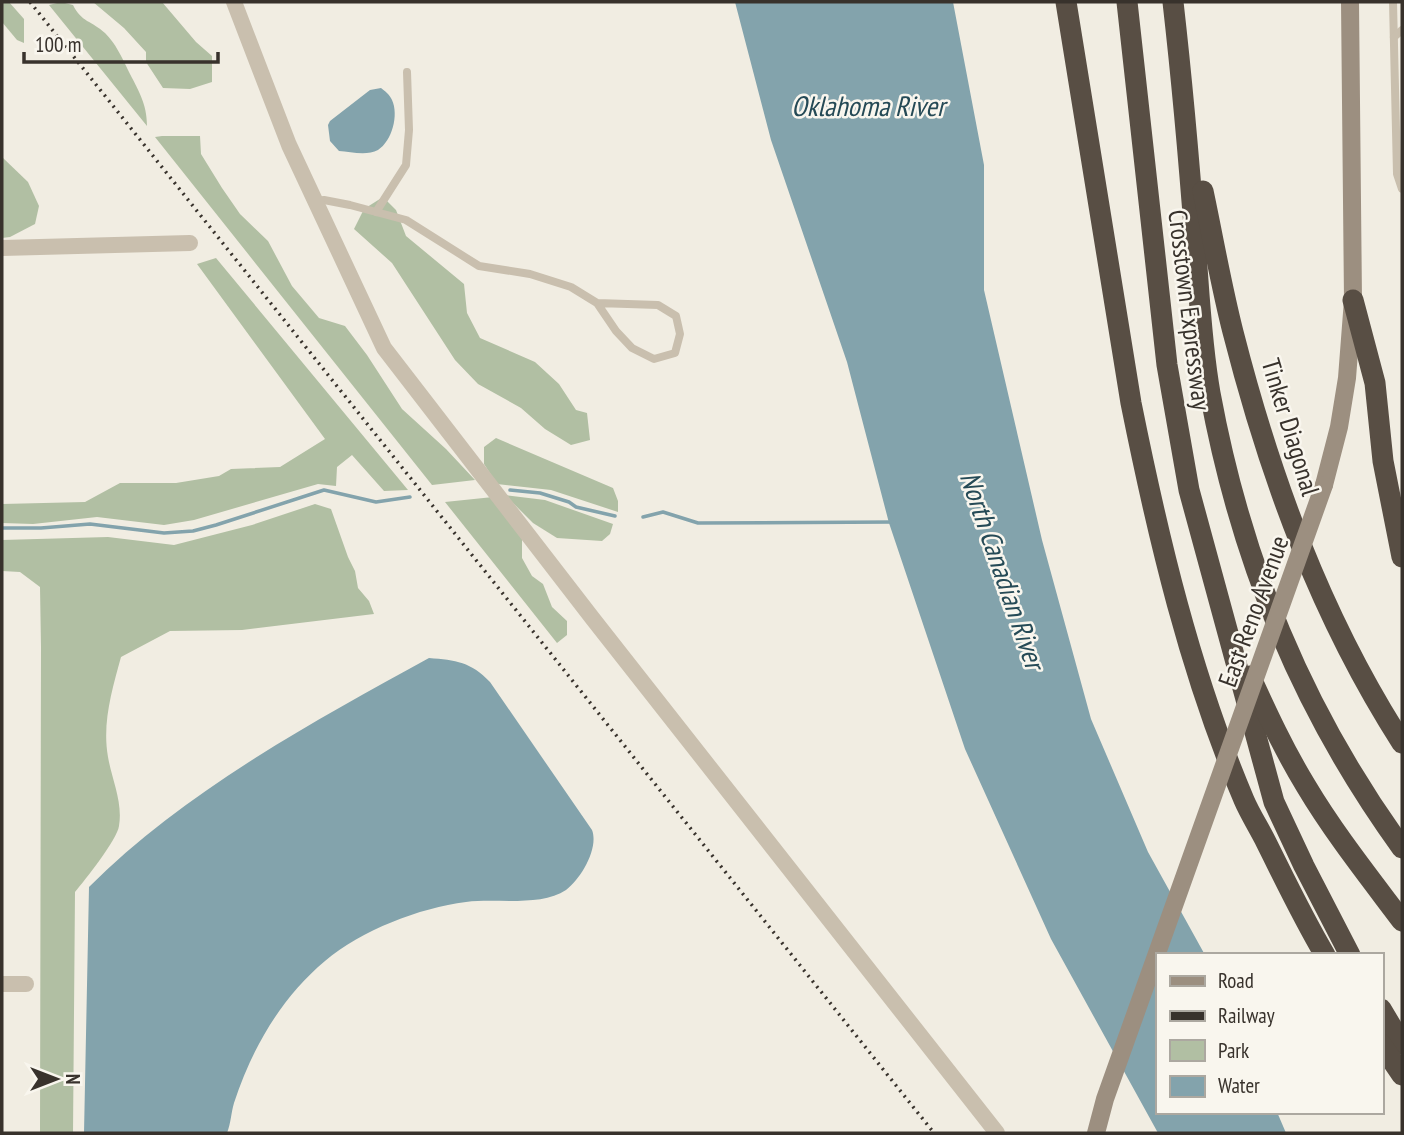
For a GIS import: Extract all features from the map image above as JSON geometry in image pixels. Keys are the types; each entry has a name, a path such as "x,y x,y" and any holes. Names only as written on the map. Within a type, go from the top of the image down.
{"highway":[{"path":"1066,2 1131,403 1168,566 1209,711 1245,803 1294,902 1324,953"},
{"name":"Crosstown Expressway","path":"1126,2 1176,423 1192,503 1223,620"},
{"path":"1173,2 1185,107 1203,332 1210,391 1225,462 1262,592 1299,676 1350,770 1402,848"},
{"name":"Tinker Diagonal","path":"1185,107 1232,330 1258,424 1287,512 1347,650 1402,743"},
{"path":"1353,300 1375,383 1393,519 1402,557"},
{"path":"1223,620 1282,744 1306,786 1339,838 1402,921"},
{"path":"1223,620 1274,802 1349,953"},
{"path":"1383,1012 1402,1044"},
{"path":"1383,1047 1402,1075"}],"main road":[{"name":"East Reno Avenue","path":"1157,953 1324,485 1339,427 1347,378 1353,300 1350,2"},
{"name":"East Reno Avenue","path":"1096,1133 1105,1099 1156,956"}],"street":[{"path":"234,2 289,145 384,348 601,630 997,1133"},
{"path":"2,248 190,243"},
{"path":"2,984 26,984"}],"lane":[{"path":"1393,2 1397,174 1402,189"},
{"path":"1394,37 1402,30"},
{"path":"376,212 406,165 409,130 407,72"},
{"path":"315,201 324,200 406,220 480,266 540,277 571,287 597,303 616,331 632,348 654,359 675,353 680,334 676,316 658,305 597,303"}],"green space":[{"path":"2,2 9,2 24,19 24,43 17,40 2,22"},
{"path":"61,2 73,5 80,15 112,41 141,97 147,126 49,5"},
{"path":"93,2 162,2 196,42 212,56 212,82 190,89 163,88 146,62 146,52 124,28"},
{"path":"200,136 201,154 240,214 268,241 292,286 319,318 345,326 402,409 475,480 432,485 155,137"},
{"path":"2,157 28,182 39,206 35,224 10,237 2,238"},
{"path":"383,197 396,210 406,236 464,284 467,313 480,338 535,362 559,384 576,410 587,413 590,440 571,445 545,429 521,408 478,384 455,360 392,263 354,229 364,209"},
{"path":"216,258 408,490 384,491 352,455 337,467 336,486 318,484 194,520 164,525 97,517 33,524 2,523 2,504 85,502 120,483 176,483 219,476 231,469 280,467 325,439 197,264"},
{"path":"496,438 613,488 618,501 618,512 551,490 497,484 484,464 484,447"},
{"path":"505,495 545,500 613,524 610,534 602,541 557,538 533,523"},
{"path":"493,497 522,537 522,558 532,576 543,584 552,607 567,621 567,635 557,643 445,502"},
{"path":"315,504 331,509 355,571 358,588 369,601 374,614 242,630 170,631 121,657 106,732 108,757 120,808 119,826 107,850 75,892 73,1133 40,1133 40,587 20,572 2,571 2,540 108,537 174,545 252,525"}],"water":[{"name":"Oklahoma River","path":"735,2 953,2 984,165 984,290 1042,540 1091,719 1148,852 1204,953 1156,953 1156,1114 1278,1114 1286,1133 1158,1133 1051,939 965,749 889,523 847,362 771,140"},
{"path":"381,88 390,96 395,113 390,134 383,146 369,153 339,151 330,141 330,121 370,90"},
{"path":"429,658 463,663 490,682 592,830 594,837 591,854 577,879 566,890 544,898 466,902 429,909 373,930 340,950 309,975 270,1025 241,1083 227,1133 84,1133 89,887 126,852 208,789 295,734"}],"waterway":[{"path":"2,528 90,524 164,533 193,531 324,490 376,502 410,497"},
{"path":"510,490 540,493 569,502 576,507 615,516"},
{"path":"643,517 663,512 698,523 894,522"}],"railway":[{"path":"30,2 934,1133"}],"water label":[{"name":"North Canadian River","path":"1003,570"}]}
